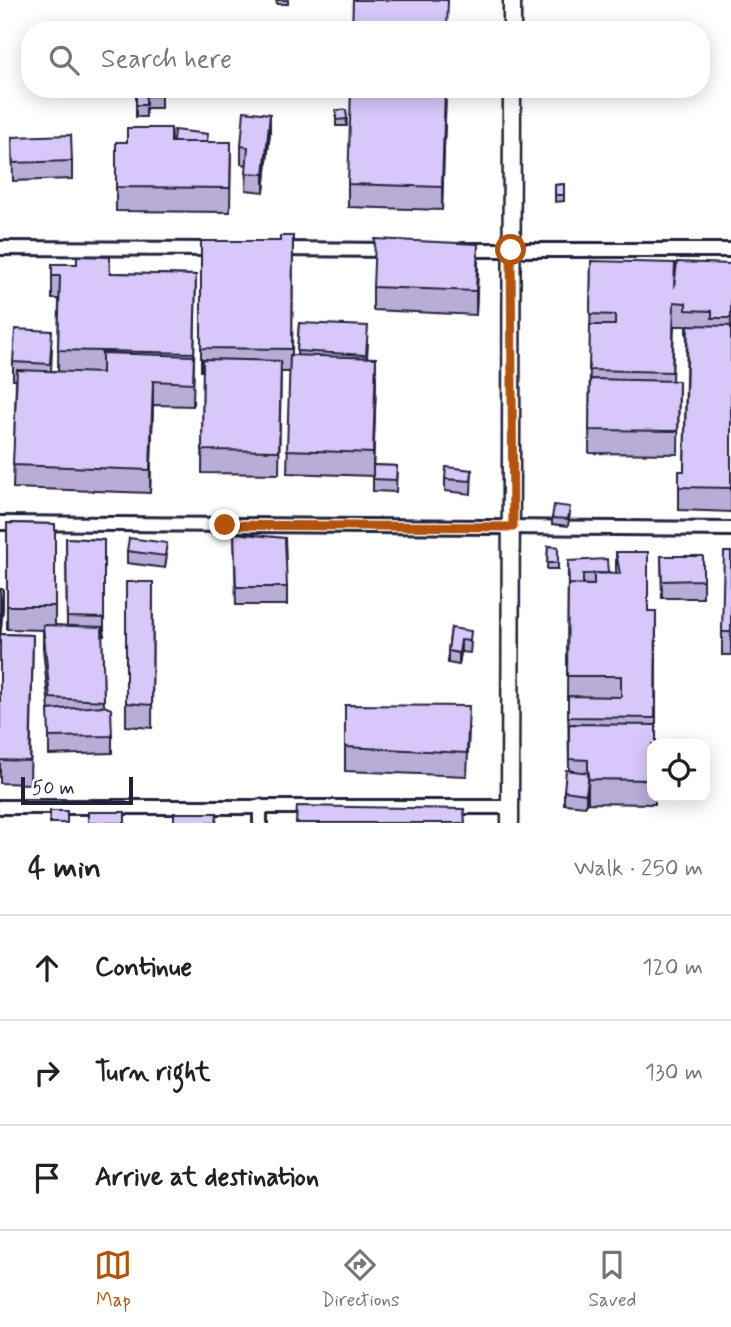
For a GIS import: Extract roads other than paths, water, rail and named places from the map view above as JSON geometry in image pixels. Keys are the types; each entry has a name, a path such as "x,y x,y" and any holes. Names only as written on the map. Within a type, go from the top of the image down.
{"street":[{"path":"512,0 512,21"},
{"path":"0,807 260,806 510,815 513,527 512,98"},
{"path":"0,248 235,249"},
{"path":"263,249 401,250"},
{"path":"442,250 731,250"},
{"path":"0,523 731,529"},
{"path":"260,806 260,823"}]}
